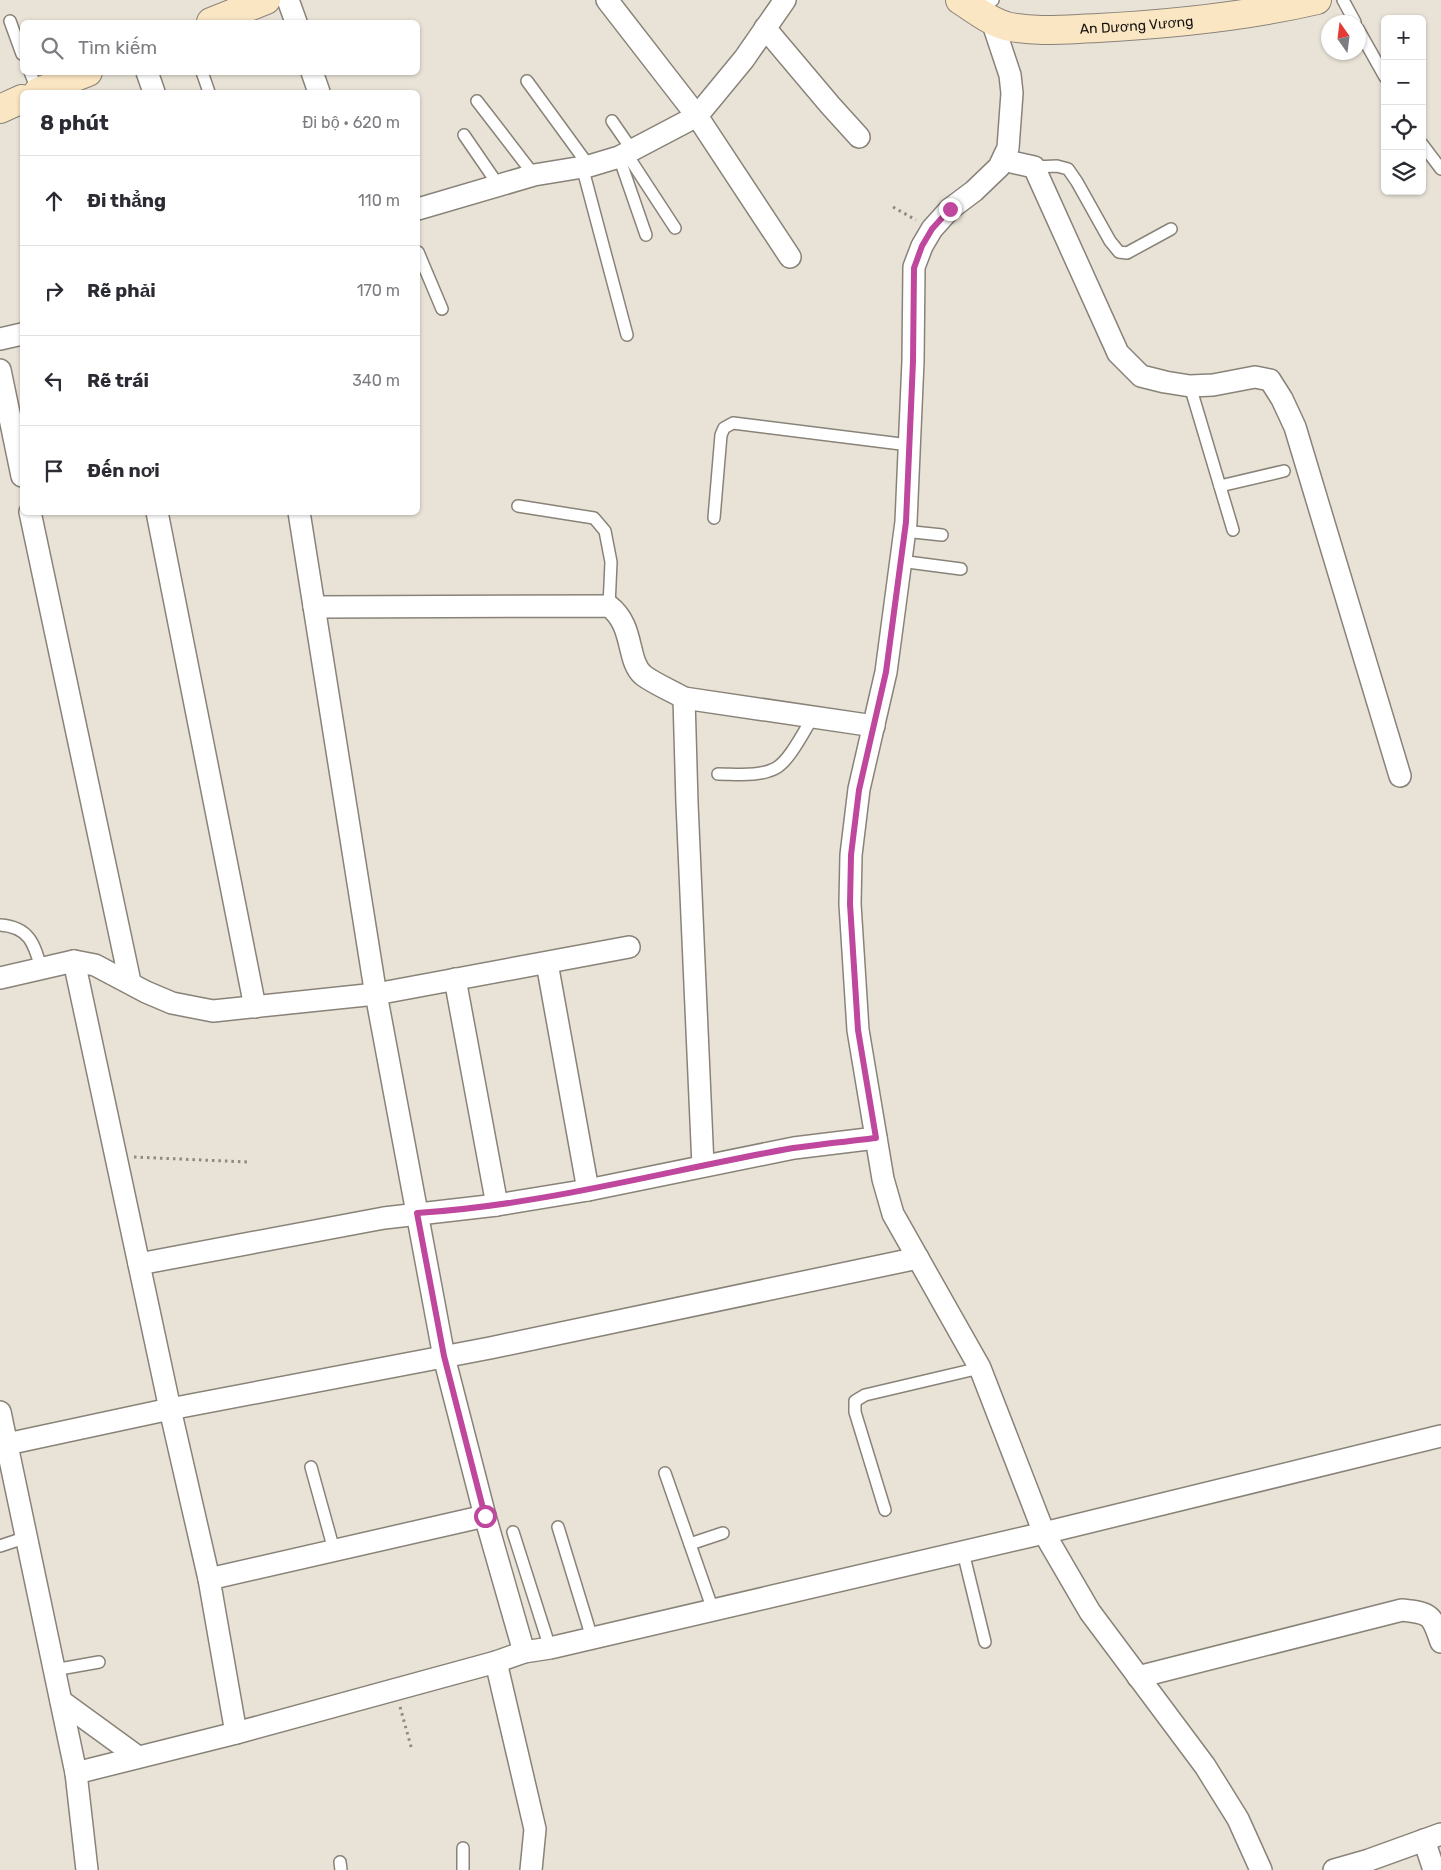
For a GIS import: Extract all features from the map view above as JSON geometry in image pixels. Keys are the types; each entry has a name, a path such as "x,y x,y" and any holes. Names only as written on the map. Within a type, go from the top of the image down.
{"street":[{"path":"216,20 266,0"},
{"path":"288,0 295,20"},
{"path":"607,0 697,116 790,257"},
{"path":"420,208 534,175 585,166 626,153 697,116 744,59 785,0"},
{"name":"An Dương Vương","path":"981,8 1005,25 1044,30 1146,26 1239,16 1317,0"},
{"path":"981,8 1010,75 1012,93 1008,148 999,167 950,209 932,229 922,246 914,268 913,361 904,531 886,672 859,790 851,855 850,904 858,1030 883,1179 893,1214 980,1368 1044,1533 1090,1612 1205,1766 1238,1819 1261,1870"},
{"path":"765,28 859,137"},
{"path":"43,90 80,75"},
{"path":"149,75 153,90"},
{"path":"313,75 318,90"},
{"path":"0,109 20,100"},
{"path":"1003,160 1034,167 1118,353 1141,376 1190,386 1213,385 1255,377 1270,380 1295,427 1400,776"},
{"path":"0,339 20,334"},
{"path":"0,370 20,466"},
{"path":"31,515 130,982"},
{"path":"158,515 255,1007"},
{"path":"299,515 376,994 444,1356 485,1516 524,1652"},
{"path":"314,607 609,606 616,611 626,626 636,666 643,675 684,698 874,726"},
{"path":"684,698 703,1166"},
{"path":"0,978 74,961 95,965 146,992 172,1002 213,1011 376,994 629,947"},
{"path":"74,961 170,1409 210,1578 236,1733"},
{"path":"547,962 588,1190"},
{"path":"455,979 497,1205"},
{"path":"139,1264 384,1218 497,1205 588,1190 794,1148 876,1138"},
{"path":"7,1444 170,1409 444,1356 918,1258"},
{"path":"0,1412 76,1772 87,1870"},
{"path":"76,1772 236,1733 496,1662 524,1652 550,1648 1044,1533 1441,1436"},
{"path":"210,1578 485,1516"},
{"path":"1138,1677 1402,1610 1422,1612 1433,1620 1441,1642"},
{"path":"496,1662 535,1830 532,1870"},
{"path":"61,1701 138,1757"},
{"path":"1334,1870 1369,1860 1432,1837 1434,1870"}],"lane":[{"path":"1343,0 1351,15"},
{"path":"10,21 20,48"},
{"path":"1366,43 1381,70"},
{"path":"31,75 37,90"},
{"path":"203,75 208,90"},
{"path":"527,82 585,166 627,335"},
{"path":"477,101 534,175"},
{"path":"612,122 626,153 675,228"},
{"path":"464,135 499,186"},
{"path":"1426,149 1441,169"},
{"path":"626,153 646,235"},
{"path":"1034,167 1057,166 1068,169 1110,241 1119,252 1127,253 1171,229"},
{"path":"420,257 442,309"},
{"path":"1190,386 1233,530"},
{"path":"714,518 721,435 724,428 733,423 909,445"},
{"path":"1220,486 1284,470"},
{"path":"518,506 594,518 605,531 611,562 609,606"},
{"path":"904,531 942,535"},
{"path":"900,561 962,569"},
{"path":"718,774 761,773 776,768 784,762 813,717"},
{"path":"0,925 14,926 28,936 36,949 41,968"},
{"path":"884,1510 855,1412 855,1401 865,1394 980,1368"},
{"path":"311,1467 334,1550"},
{"path":"665,1473 714,1610"},
{"path":"558,1527 592,1638"},
{"path":"512,1532 550,1648"},
{"path":"690,1544 723,1533"},
{"path":"0,1546 27,1538"},
{"path":"963,1552 985,1642"},
{"path":"54,1670 99,1662"},
{"path":"462,1848 463,1870"}],"path":[{"path":"893,207 932,229"},
{"path":"116,1156 248,1162"},
{"path":"395,1690 412,1750"}],"route":[{"path":"485,1516 444,1356 417,1213 454,1211 497,1205 588,1190 794,1148 876,1138 858,1030 850,904 851,855 859,790 886,672 906,522 913,361 914,268 922,246 932,229 950,209"}]}
